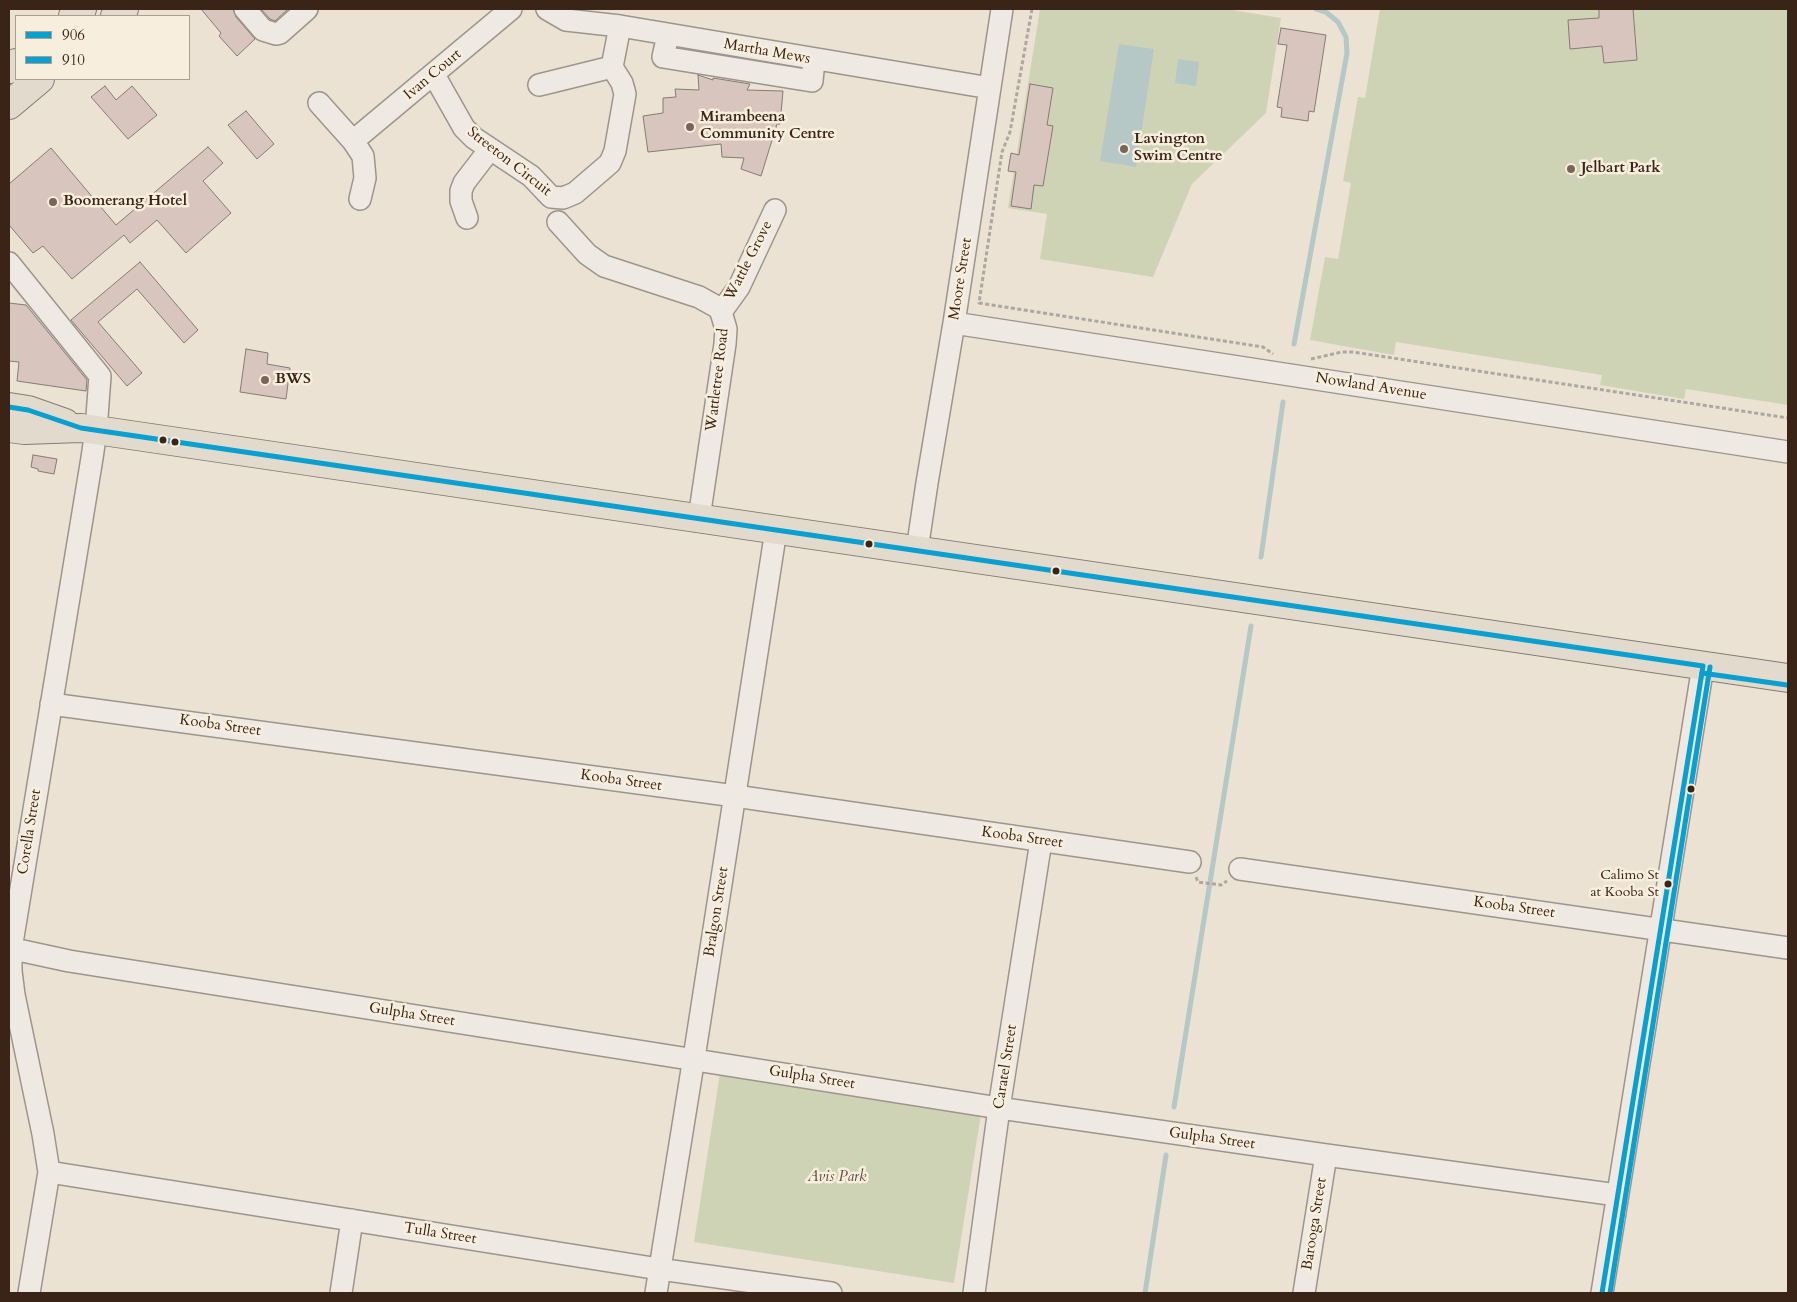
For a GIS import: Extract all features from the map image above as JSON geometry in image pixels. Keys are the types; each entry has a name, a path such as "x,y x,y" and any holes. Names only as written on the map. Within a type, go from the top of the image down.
{"main road":[{"path":"9,106 18,80"},
{"path":"9,407 28,410 89,429 1788,678"},
{"path":"9,428 24,430 89,429"}],"street":[{"path":"245,9 263,30 276,34 280,33 307,9"},
{"name":"Ivan Court","path":"354,141 511,9"},
{"path":"539,85 612,67 620,26 566,20 547,9"},
{"name":"Moore Street","path":"917,550 1002,9"},
{"name":"Martha Mews","path":"620,26 668,35 663,57 812,81 814,60 990,88"},
{"name":"Streeton Circuit","path":"434,74 464,128 490,149 531,176 551,196 563,198 575,193 610,163 615,151 625,94 622,83 612,67"},
{"path":"319,103 354,141 363,156 365,178 360,199"},
{"path":"466,218 461,201 461,191 464,182 490,149"},
{"name":"Wattle Grove","path":"722,312 739,287 775,210"},
{"name":"Wattletree Road","path":"558,222 587,254 604,266 698,297 717,307 722,312 726,329 725,344 698,518"},
{"name":"Corella Street","path":"9,263 100,376 89,429 51,704 10,948 14,995 43,1134 48,1172 29,1293"},
{"name":"Nowland Avenue","path":"954,323 1788,452"},
{"name":"Bralgon Street","path":"656,1293 776,530"},
{"path":"1602,1293 1703,666"},
{"name":"Kooba Street","path":"51,704 735,796 1190,862"},
{"name":"Caratel Street","path":"974,1293 999,1108 1041,841"},
{"name":"Kooba Street","path":"1240,869 1788,948"},
{"name":"Gulpha Street","path":"10,948 69,961 999,1108 1617,1195"},
{"name":"Barooga Street","path":"1304,1293 1326,1155"},
{"name":"Tulla Street","path":"48,1172 659,1269 831,1293"},
{"path":"341,1293 352,1220"}],"path":[{"path":"1032,9 1010,132 1002,152 979,303 1263,347 1275,355"},
{"path":"1308,359 1342,352 1353,352 1788,418"},
{"path":"1203,883 1218,885"}],"green space":[{"name":"Lavington Swim Centre","path":"1040,9 1226,9 1281,18 1266,113 1192,184 1153,277 1040,259 1047,214 1008,208"},
{"name":"Jelbart Park","path":"1380,9 1788,9 1788,405 1686,389 1684,399 1600,385 1602,375 1396,342 1394,355 1310,340 1325,257 1338,259 1351,183 1343,181 1358,97 1365,98"},
{"name":"Avis Park","path":"720,1073 981,1114 954,1283 694,1242"}],"shaded area":[{"path":"1119,44 1154,49 1136,167 1100,161"},
{"path":"1178,59 1199,62 1196,86 1175,83"}],"building":[{"path":"201,9 233,9 236,17 255,39 237,56 219,36 221,33"},
{"path":"261,9 288,9 275,21 270,19"},
{"path":"1599,9 1633,9 1637,60 1604,63 1602,46 1570,49 1568,20 1599,18"},
{"path":"1281,28 1326,35 1314,112 1309,111 1308,121 1281,117 1282,108 1277,107 1287,45 1278,44"},
{"name":"Mirambeena Community Centre","path":"698,75 713,80 713,78 750,84 747,90 783,91 780,124 777,124 761,176 741,169 744,158 722,157 721,144 648,152 643,116 663,113 663,98 676,97 675,89 699,90"},
{"path":"1030,84 1053,88 1047,125 1053,126 1043,186 1034,185 1031,209 1011,206 1016,172 1008,171 1011,153 1019,155"},
{"path":"105,86 116,100 132,86 157,115 128,139 91,97"},
{"path":"246,111 274,144 257,159 228,125"},
{"name":"Boomerang Hotel","path":"208,147 223,163 203,181 231,213 186,253 157,220 130,243 124,235 72,279 43,246 33,253 9,225 9,184 51,148 116,225"},
{"path":"140,262 198,330 184,343 137,289 98,322 142,373 127,386 71,320"},
{"path":"9,303 26,305 87,380 86,391 17,381 19,362 9,361"},
{"name":"BWS","path":"246,349 268,353 267,364 290,368 286,399 240,392"},
{"path":"33,455 57,459 54,474 38,471 38,469 31,467"}],"waterway":[{"path":"1294,344 1347,53 1346,37 1338,22 1326,12 1316,9"},
{"path":"1261,557 1283,402"},
{"path":"1174,1107 1251,626"},
{"path":"1145,1293 1166,1155"}],"transit line":[{"name":"906","path":"9,407 28,410 81,428 1703,666"},
{"name":"906","path":"1602,1293 1703,666"},
{"name":"910","path":"1610,1293 1710,667"},
{"name":"910","path":"1702,673 1787,685"}],"place":[{"name":"Mirambeena Community Centre","path":"690,127"},
{"name":"Lavington Swim Centre","path":"1124,149"},
{"name":"Jelbart Park","path":"1571,169"},
{"name":"Boomerang Hotel","path":"53,202"},
{"name":"BWS","path":"265,380"},
{"name":"Calimo St at Kooba St","path":"1668,884"}]}
